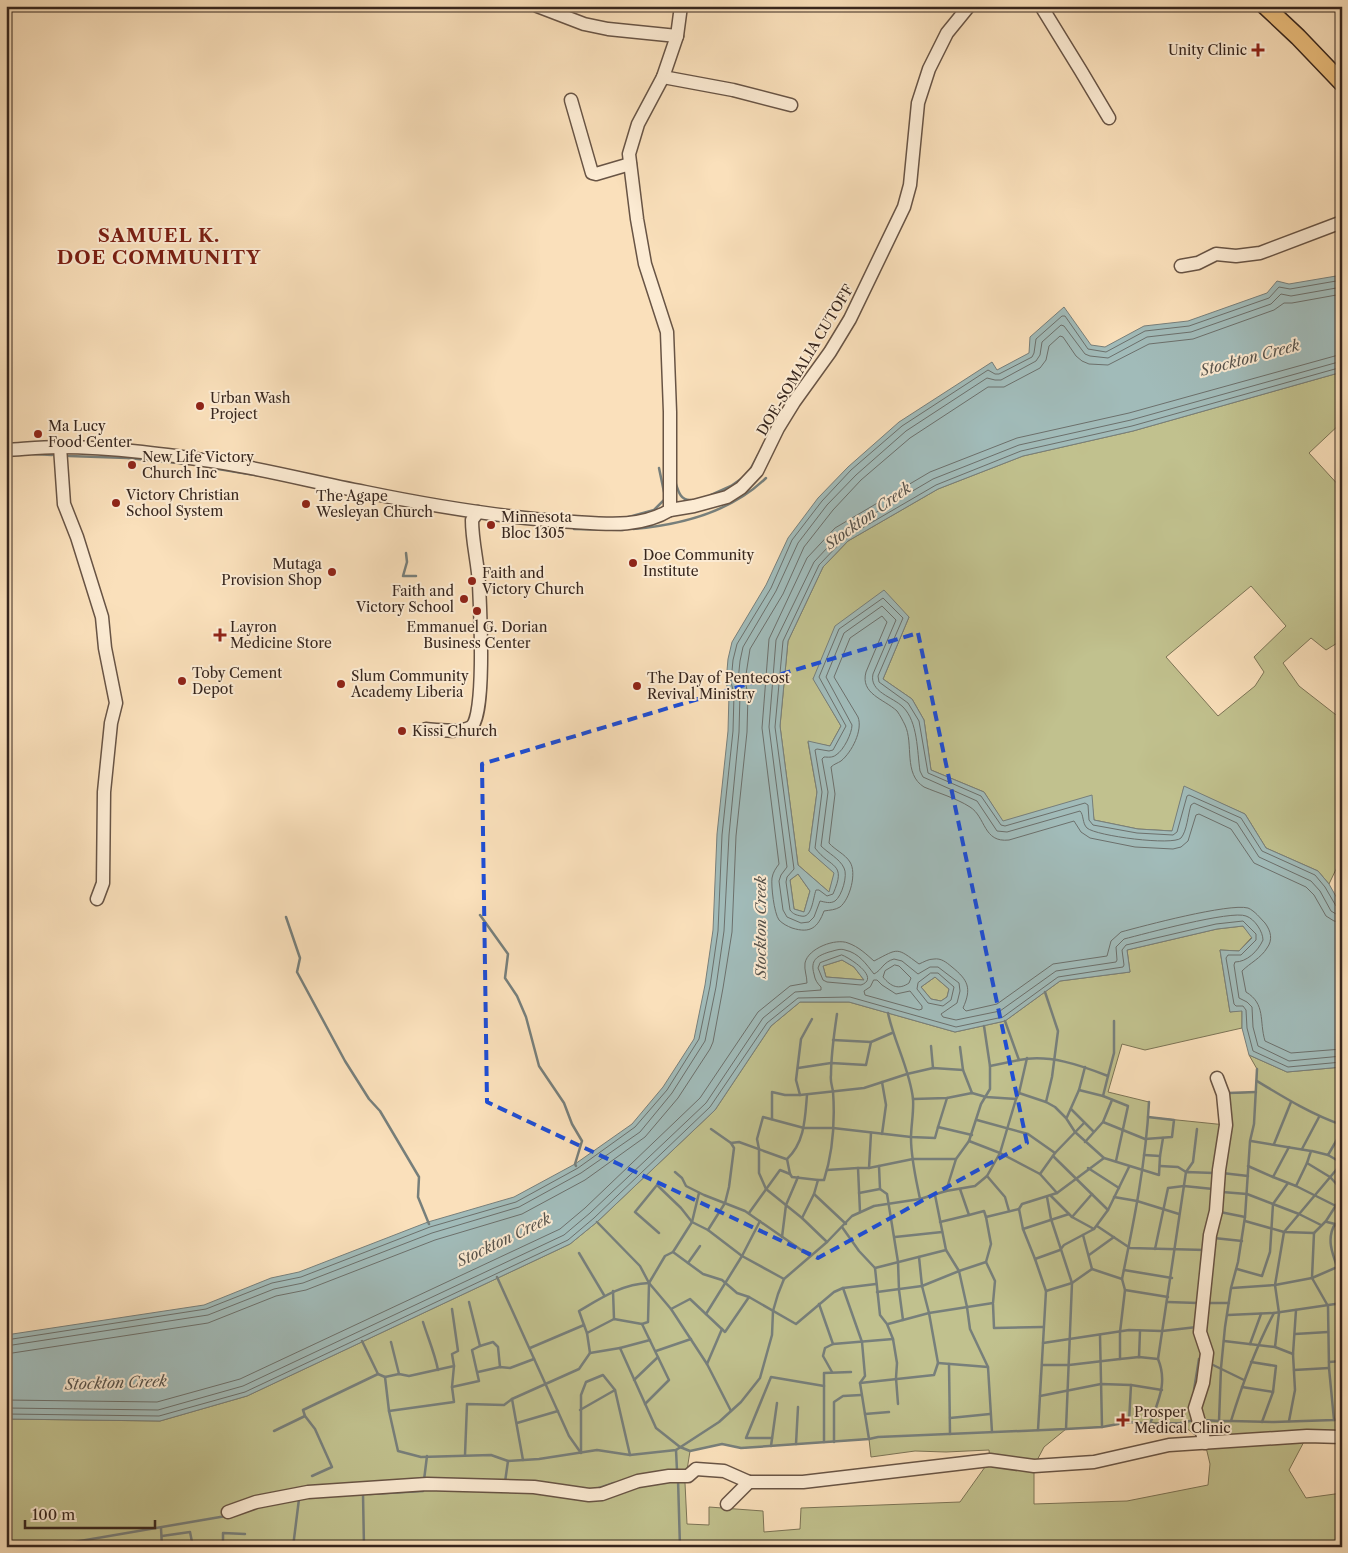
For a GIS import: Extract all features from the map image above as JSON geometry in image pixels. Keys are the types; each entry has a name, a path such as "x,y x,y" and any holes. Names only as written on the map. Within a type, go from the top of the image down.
{"main road":[{"path":"1265,6 1342,83"},
{"path":"1279,6 1311,35 1342,68"}],"street":[{"path":"537,6 584,24 608,29 677,36"},
{"path":"670,510 670,412 667,332 645,264 629,154 634,136 663,77 677,36 681,6"},
{"name":"DOE-SOMALIA CUTOFF","path":"6,450 60,447 149,453 290,475 365,492 478,512 544,520 617,524 649,520 670,510 727,497 741,488 757,471 786,415 830,352 850,319 904,207 910,184 918,103 929,70 947,33 969,6"},
{"path":"1041,6 1082,70 1109,118"},
{"path":"663,77 733,90 791,105"},
{"path":"571,100 592,173 596,174 630,164"},
{"path":"1181,266 1198,263 1216,254 1236,256 1260,254 1342,222"},
{"path":"60,447 64,504 77,537 102,617 116,703 111,723 104,792 103,883 97,899"},
{"path":"426,729 468,729 476,722 480,700 481,622 472,520 478,512"},
{"path":"1205,1443 1195,1408 1203,1384 1207,1353 1200,1332 1209,1248 1216,1210 1219,1170 1226,1125 1222,1094 1217,1078"},
{"path":"228,1512 256,1502 308,1492 427,1484 534,1487 589,1495 602,1494 638,1481 669,1476 688,1476 696,1469 724,1471 749,1482 803,1482 990,1460 1034,1466 1094,1462 1169,1445 1307,1436 1342,1437"},
{"path":"727,1504 749,1482"}],"highlighted area":[{"path":"918,633 1027,1143 818,1258 487,1102 482,764"}],"green space":[{"path":"1342,372 1342,422 1309,453 1342,489 1342,640 1326,650 1311,638 1283,663 1299,686 1340,718 1342,725 1342,861 1339,863 1329,884 1318,871 1266,848 1245,814 1184,787 1173,831 1138,829 1094,820 1091,796 1003,822 984,792 931,770 924,720 912,699 883,679 909,617 813,678 841,726 830,746 808,742 817,792 809,851 835,873 829,892 798,865 780,726 788,641 823,567 848,541 938,489 1023,456 1133,431","holes":["1251,586 1286,626 1254,657 1264,672 1255,686 1218,716 1166,657"]},
{"path":"798,874 810,891 804,912 794,909 790,880"},
{"path":"1243,926 1252,937 1239,951 1220,950 1230,1012 1242,1010 1242,1028 1145,1050 1122,1044 1108,1092 1149,1102 1148,1117 1226,1125 1223,1094 1256,1092 1257,1069 1249,1055 1287,1072 1342,1067 1342,1437 1307,1436 1289,1470 1306,1498 1342,1493 1342,1547 6,1547 6,1419 160,1421 247,1396 570,1244 597,1222 715,1110 771,1026 800,1002 849,1002 955,1032 1005,1021 1060,981 1130,972 1127,950 1217,929","holes":["1129,1422 1180,1423 1205,1443 1210,1464 1208,1485 1127,1501 1034,1504 1034,1466 1044,1447 1066,1429 1102,1427","869,1439 871,1457 915,1451 989,1450 990,1460 960,1502 801,1508 800,1529 764,1532 763,1511 709,1507 709,1525 687,1524 685,1483 690,1451 722,1444 741,1448"]},
{"path":"842,960 854,967 864,980 826,977 823,966"},
{"path":"935,977 949,989 947,997 941,1001 931,999 921,987"}],"water":[{"name":"Stockton Creek","path":"1342,275 1342,372 1133,431 1023,456 938,489 848,541 823,567 788,641 780,726 798,865 829,892 834,873 809,851 817,792 808,741 830,746 841,726 813,679 835,626 884,590 909,617 883,679 912,699 924,720 931,770 984,792 1003,821 1092,795 1094,820 1138,829 1172,831 1184,786 1245,814 1266,848 1318,871 1329,884 1342,907 1342,1067 1287,1072 1249,1055 1242,1028 1242,1011 1230,1012 1220,950 1239,951 1252,938 1243,926 1217,929 1127,950 1130,972 1060,981 1005,1021 955,1032 849,1002 800,1002 771,1026 715,1110 597,1222 570,1244 247,1396 160,1421 6,1419 6,1335 204,1305 271,1278 299,1272 428,1222 514,1197 575,1164 632,1124 663,1087 694,1039 705,985 713,930 717,834 728,731 729,694 726,682 732,642 766,585 788,538 818,498 848,467 899,422 992,362 997,370 1029,353 1030,337 1064,307 1091,345 1105,347 1144,326 1188,321 1267,293 1277,281 1289,284","holes":["798,874 810,891 804,912 794,909 790,880","842,960 854,967 864,980 826,977 823,966","935,977 949,989 947,997 941,1001 931,999 921,987"]}],"waterway":[{"path":"33,454 52,455"},
{"path":"750,470 758,455"},
{"path":"69,456 127,458 189,464"},
{"path":"212,468 261,476"},
{"path":"659,468 664,492"},
{"path":"633,529 669,524 704,515 737,500 766,478"},
{"path":"711,495 741,479"},
{"path":"675,481 682,497 691,500"},
{"path":"625,518 654,510 664,500"},
{"path":"574,529 623,530"},
{"path":"406,553 407,562 403,576 416,576"},
{"path":"480,915 508,954 505,978 517,996 526,1017 539,1066 564,1103 572,1124 582,1141 576,1166"},
{"path":"286,917 300,958 297,972 345,1061 369,1099 380,1111 419,1177 418,1197 429,1224"},
{"path":"913,1099 947,1098 972,1093 986,1097 1016,1099 1019,1093 1046,1102 1052,1077 1058,1031 1045,992"},
{"path":"362,1341 378,1374 385,1377 389,1411 398,1451 421,1457 491,1455 508,1461 539,1459 597,1450 630,1455 676,1450 719,1422 741,1402 760,1378 772,1335 773,1311 784,1279 827,1242 852,1216 874,1206 920,1199 911,1146 913,1099 888,1013"},
{"path":"802,1218 814,1194 818,1180 824,1180 833,1136 834,1113 831,1079 837,1014"},
{"path":"800,1095 796,1080 801,1039 812,1019"},
{"path":"990,1066 1019,1060 1005,1021"},
{"path":"1019,1060 1042,1058 1064,1062 1108,1076 1114,1053 1114,1021"},
{"path":"920,1199 946,1191 956,1159 969,1141 981,1104 990,1089 990,1066 984,1026"},
{"path":"833,1040 871,1042 892,1033"},
{"path":"798,1068 831,1063 866,1065 871,1042"},
{"path":"931,1046 933,1068"},
{"path":"960,1047 963,1070"},
{"path":"1019,1093 1027,1058"},
{"path":"1067,1117 1079,1090 1085,1067"},
{"path":"772,1119 772,1092 785,1095 800,1095 864,1088 933,1068 963,1070 972,1093"},
{"path":"1203,1420 1219,1421 1225,1327 1245,1217 1257,1069"},
{"path":"1103,1096 1108,1076"},
{"path":"1257,1081 1309,1111 1342,1125"},
{"path":"882,1082 886,1105 882,1134"},
{"path":"1079,1090 1103,1096 1128,1106 1116,1161"},
{"path":"1228,1093 1256,1092"},
{"path":"807,1095 805,1121 801,1137 787,1159 792,1177 818,1180"},
{"path":"938,1127 947,1098"},
{"path":"1009,1211 1005,1197 987,1176 1000,1153 1016,1099"},
{"path":"1085,1142 1103,1122 1112,1100"},
{"path":"1046,1102 1055,1107 1066,1118 1075,1132 1104,1158 1159,1175 1160,1156"},
{"path":"1092,1269 1122,1279 1142,1169 1149,1102"},
{"path":"1274,1144 1291,1102"},
{"path":"1071,1109 1093,1131"},
{"path":"827,1242 802,1218 766,1189 759,1173 757,1139 763,1117 804,1128 833,1128 935,1138 938,1127 972,1135"},
{"path":"1103,1122 1145,1139 1172,1137 1174,1120 1148,1117"},
{"path":"1302,1149 1319,1117"},
{"path":"977,1120 1028,1134 1055,1153"},
{"path":"969,1141 1000,1153 1040,1174 1055,1153 1084,1123"},
{"path":"708,1230 725,1203 734,1148 731,1143 711,1129"},
{"path":"1160,1166 1178,1167 1186,1172 1193,1162 1197,1129"},
{"path":"1312,1151 1328,1155 1342,1131"},
{"path":"860,1212 858,1168 869,1168 871,1133"},
{"path":"1144,1155 1160,1156 1163,1138"},
{"path":"1251,1141 1311,1151 1307,1163 1330,1177 1342,1190"},
{"path":"731,1143 739,1142 786,1159"},
{"path":"1248,1166 1273,1177 1289,1147"},
{"path":"1328,1155 1342,1163"},
{"path":"1053,1156 1108,1210"},
{"path":"1038,1430 1046,1291 1023,1229 1019,1209 1022,1204 1057,1193 1104,1158"},
{"path":"869,1168 913,1159 956,1159"},
{"path":"1273,1177 1296,1186 1307,1163"},
{"path":"1275,1347 1279,1313 1275,1285 1284,1232 1342,1163"},
{"path":"859,1193 880,1189 879,1166"},
{"path":"1035,1259 1060,1250 1064,1245 1094,1229 1108,1210 1129,1167"},
{"path":"827,1170 858,1168"},
{"path":"1088,1168 1119,1188"},
{"path":"749,1213 780,1170 790,1174"},
{"path":"675,1172 682,1178 686,1186 745,1211 810,1256"},
{"path":"1102,1427 1129,1422 1150,1424 1161,1392 1162,1376 1158,1359 1186,1172 1214,1173"},
{"path":"1222,1173 1248,1176"},
{"path":"1040,1174 1057,1193"},
{"path":"946,1191 975,1186 987,1176"},
{"path":"782,1237 786,1205 798,1177"},
{"path":"1222,1192 1247,1194 1273,1204 1288,1183"},
{"path":"659,1233 635,1212 657,1185 681,1208 692,1222 708,1230 742,1256 784,1279"},
{"path":"1155,1249 1168,1188 1184,1186 1213,1189"},
{"path":"1296,1186 1336,1206"},
{"path":"880,1189 887,1194 898,1262 903,1320"},
{"path":"940,1222 969,1215 960,1189"},
{"path":"584,1325 579,1311 621,1289 649,1283 665,1256 673,1252 692,1222 699,1193"},
{"path":"814,1194 846,1224"},
{"path":"1072,1217 1092,1194"},
{"path":"875,1268 946,1250 935,1195"},
{"path":"1051,1196 1072,1217 1094,1229"},
{"path":"1245,1221 1284,1232 1314,1233 1326,1221 1342,1196"},
{"path":"590,1353 620,1348 656,1428 680,1447 690,1451 722,1444 741,1448 878,1437 1066,1429 1072,1283 1051,1219 1047,1197"},
{"path":"1114,1197 1137,1201 1179,1214"},
{"path":"1237,1269 1262,1276 1270,1252 1273,1204 1321,1225"},
{"path":"877,1292 922,1286 986,1262 991,1244 986,1217 1019,1209"},
{"path":"969,1215 984,1211 986,1217"},
{"path":"1220,1212 1245,1217"},
{"path":"1023,1229 1069,1214"},
{"path":"706,1314 742,1256 760,1221"},
{"path":"597,1222 640,1266 649,1283 671,1309 707,1364 731,1411"},
{"path":"1327,1222 1335,1224 1342,1231"},
{"path":"1335,1224 1332,1231 1331,1245 1342,1280"},
{"path":"1097,1226 1130,1248 1205,1250"},
{"path":"842,1227 859,1251 875,1268 880,1315 887,1324 893,1339 897,1363 898,1404"},
{"path":"895,1237 942,1232"},
{"path":"1231,1421 1334,1420 1329,1368 1328,1306 1312,1278 1314,1233"},
{"path":"1046,1291 1072,1283 1092,1269 1083,1235"},
{"path":"1089,1255 1114,1237"},
{"path":"1214,1238 1242,1241"},
{"path":"688,1263 700,1246"},
{"path":"946,1250 959,1271 970,1329 988,1367 992,1432"},
{"path":"673,1252 703,1274 722,1280 737,1293 749,1297"},
{"path":"579,1253 604,1295"},
{"path":"860,1383 934,1375 938,1363 922,1286 919,1257"},
{"path":"888,1324 929,1313 993,1303 995,1281 986,1262"},
{"path":"1232,1288 1275,1285 1312,1278 1342,1265"},
{"path":"1124,1270 1172,1278"},
{"path":"497,1277 569,1436 581,1453"},
{"path":"1042,1365 1069,1365 1120,1359 1120,1332 1125,1290 1122,1279"},
{"path":"530,1348 584,1325 587,1333 614,1319 642,1324 648,1322 649,1284"},
{"path":"671,1309 690,1299 725,1332 749,1297 796,1324 834,1292 843,1288 876,1284"},
{"path":"843,1288 862,1342 865,1376 860,1383 869,1439"},
{"path":"1125,1290 1168,1297"},
{"path":"613,1291 614,1319"},
{"path":"469,1302 480,1346 493,1342 498,1347 500,1367"},
{"path":"1167,1302 1198,1303"},
{"path":"1206,1303 1229,1303"},
{"path":"1219,1421 1231,1421 1250,1366 1274,1313 1342,1303"},
{"path":"819,1304 833,1344"},
{"path":"993,1304 994,1328 1043,1327"},
{"path":"385,1377 399,1374 409,1376 454,1366 452,1354 458,1351 452,1309"},
{"path":"1289,1421 1295,1390 1293,1354 1296,1310"},
{"path":"1228,1315 1274,1313"},
{"path":"1250,1344 1261,1314"},
{"path":"423,1322 438,1370"},
{"path":"642,1324 669,1380 645,1404"},
{"path":"1043,1343 1129,1330 1162,1331 1197,1327"},
{"path":"707,1364 722,1329"},
{"path":"1139,1357 1140,1331"},
{"path":"1295,1334 1328,1332"},
{"path":"523,1460 512,1399 579,1369 590,1353 587,1333"},
{"path":"1066,1429 1102,1427 1100,1335"},
{"path":"656,1351 691,1339"},
{"path":"832,1372 823,1356 825,1348 833,1344 893,1339"},
{"path":"620,1348 650,1340"},
{"path":"1224,1341 1275,1347 1293,1354"},
{"path":"391,1342 399,1374"},
{"path":"452,1387 479,1381 472,1350 480,1346"},
{"path":"634,1380 658,1357"},
{"path":"1120,1359 1139,1357 1158,1359"},
{"path":"1194,1390 1199,1359 1202,1357"},
{"path":"478,1372 500,1367 510,1368 534,1359"},
{"path":"1329,1362 1342,1361"},
{"path":"1251,1362 1276,1366 1273,1392 1262,1422"},
{"path":"938,1363 988,1367"},
{"path":"1209,1363 1244,1380"},
{"path":"949,1364 950,1434"},
{"path":"389,1411 454,1402 452,1387 454,1366"},
{"path":"1294,1370 1329,1368"},
{"path":"824,1442 824,1373 851,1372"},
{"path":"312,1476 332,1467 315,1429 305,1416 303,1410 378,1374"},
{"path":"581,1452 581,1395 586,1382 603,1375 615,1390 630,1455"},
{"path":"772,1438 746,1438 771,1377 824,1386"},
{"path":"1040,1396 1101,1384 1131,1385 1162,1390"},
{"path":"1129,1422 1131,1385"},
{"path":"1242,1387 1273,1392"},
{"path":"580,1410 615,1390"},
{"path":"834,1442 834,1402 843,1396 861,1395"},
{"path":"465,1455 467,1404 504,1405 512,1399"},
{"path":"771,1446 777,1403"},
{"path":"796,1444 798,1407"},
{"path":"517,1423 558,1411"},
{"path":"865,1414 889,1412"},
{"path":"950,1418 990,1414"},
{"path":"274,1431 305,1416"},
{"path":"1334,1420 1342,1419"},
{"path":"1150,1424 1180,1423 1195,1420"},
{"path":"676,1450 677,1471"},
{"path":"424,1480 427,1456"},
{"path":"505,1482 508,1461"},
{"path":"678,1479 680,1547"},
{"path":"596,1489 614,1483"},
{"path":"370,1494 423,1491 423,1488"},
{"path":"363,1494 364,1547"},
{"path":"293,1547 299,1499"},
{"path":"45,1547 226,1516"},
{"path":"161,1528 162,1547"},
{"path":"162,1536 190,1532 193,1547"},
{"path":"223,1547 223,1533 245,1534"}],"place":[{"name":"Unity Clinic","path":"1258,50"},
{"name":"Urban Wash Project","path":"200,406"},
{"name":"Ma Lucy Food Center","path":"38,434"},
{"name":"New Life Victory Church Inc","path":"132,465"},
{"name":"Victory Christian School System","path":"116,503"},
{"name":"The Agape Wesleyan Church","path":"306,504"},
{"name":"Minnesota Bloc 1305","path":"491,525"},
{"name":"Doe Community Institute","path":"633,563"},
{"name":"Mutaga Provision Shop","path":"332,572"},
{"name":"Faith and Victory Church","path":"472,581"},
{"name":"Faith and Victory School","path":"464,599"},
{"name":"Emmanuel G. Dorian Business Center","path":"477,611"},
{"name":"Layron Medicine Store","path":"220,635"},
{"name":"Toby Cement Depot","path":"182,681"},
{"name":"Slum Community Academy Liberia","path":"341,684"},
{"name":"The Day of Pentecost Revival Ministry","path":"637,686"},
{"name":"Kissi Church","path":"402,731"},
{"name":"Prosper Medical Clinic","path":"1123,1420"}],"district":[{"name":"SAMUEL K. DOE COMMUNITY","path":"159,246"}]}
